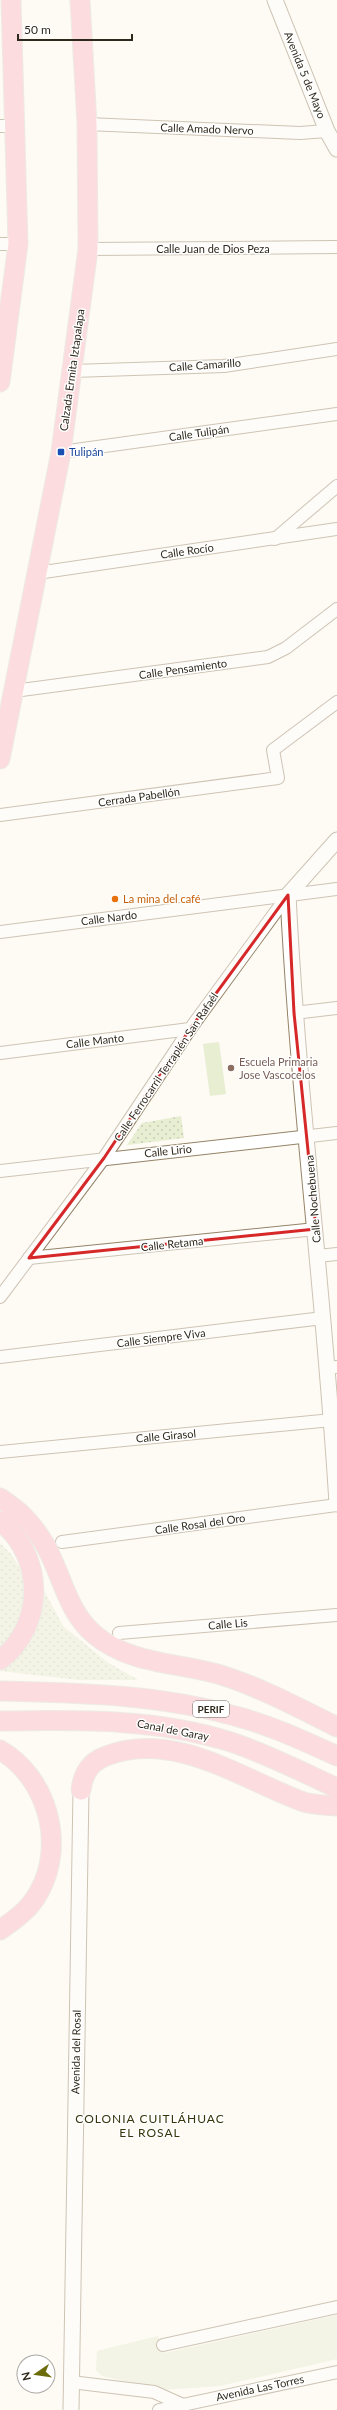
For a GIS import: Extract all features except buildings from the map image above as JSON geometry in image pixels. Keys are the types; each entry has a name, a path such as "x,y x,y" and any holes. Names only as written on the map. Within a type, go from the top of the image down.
{"main road":[{"path":"1,372 9,244 7,126 11,0"},
{"name":"Calzada Ermita Iztapalapa","path":"0,759 61,452 73,371 88,249 87,124 80,0"},
{"path":"0,1498 21,1511 44,1544 64,1591 82,1622 94,1635 112,1647 131,1656 233,1680 267,1692 337,1727"},
{"path":"0,1660 22,1636 32,1612 35,1598 35,1584 29,1560 6,1526"},
{"name":"PERIF","path":"0,1692 78,1692 162,1700 212,1710 260,1723 337,1756"},
{"name":"Canal de Garay","path":"0,1721 142,1723 231,1742 337,1788"},
{"path":"81,1790 84,1776 97,1760 124,1750 148,1749 181,1754 223,1767 302,1802 337,1806"},
{"path":"0,1750 17,1762 41,1795 50,1823 51,1853 45,1880 33,1902 17,1918 0,1930"}],"street":[{"name":"Avenida 5 de Mayo","path":"275,0 327,131 337,149"},
{"name":"Calle Amado Nervo","path":"87,124 300,133 327,131"},
{"name":"Calle Juan de Dios Peza","path":"88,249 337,247"},
{"name":"Calle Camarillo","path":"73,371 224,366 337,349"},
{"name":"Calle Tulipán","path":"61,452 337,414"},
{"path":"275,538 337,486"},
{"name":"Calle Rocío","path":"38,573 337,529"},
{"name":"Calle Pensamiento","path":"14,691 268,657 286,648 337,609"},
{"name":"Cerrada Pabellón","path":"0,816 278,778 273,750 337,702"},
{"name":"Calle Ferrocarril Terraplén San Rafaél","path":"0,1297 104,1158 190,1029 288,895 337,840"},
{"name":"Calle Nardo","path":"0,932 337,889"},
{"name":"Calle Nochebuena","path":"288,895 294,1013 316,1229 323,1318 332,1367 332,1420 337,1504"},
{"path":"294,1013 337,1008"},
{"name":"Calle Manto","path":"0,1053 190,1029"},
{"name":"Calle Lirio","path":"0,1171 104,1158 337,1133"},
{"name":"Calle Retama","path":"29,1258 316,1229"},
{"path":"318,1256 337,1254"},
{"name":"Calle Siempre Viva","path":"0,1357 323,1318"},
{"name":"Calle Girasol","path":"0,1452 332,1420"},
{"name":"Calle Rosal del Oro","path":"62,1542 337,1504"},
{"name":"Calle Lis","path":"119,1633 337,1615"},
{"name":"Avenida del Rosal","path":"71,2410 81,1790"},
{"path":"163,2345 337,2307"},
{"name":"Avenida Las Torres","path":"159,2410 337,2372"},
{"path":"71,2382 154,2392 183,2405"}],"highlighted area":[{"path":"288,895 294,1013 316,1229 29,1258 104,1158 190,1029"}],"green space":[{"path":"219,1042 226,1094 210,1096 203,1044"},
{"path":"181,1116 184,1138 127,1145 142,1123"},
{"path":"0,1543 11,1554 18,1565 41,1585 63,1626 107,1662 138,1680 79,1680 0,1671"},
{"path":"337,2315 337,2359 220,2386 162,2390 102,2376 96,2370 97,2351 158,2336 164,2353"}],"place":[{"name":"Tulipán","path":"61,452"},
{"name":"La mina del café","path":"115,899"},
{"name":"Escuela Primaria Jose Vascocelos","path":"231,1068"}],"district":[{"name":"COLONIA CUITLÁHUAC EL ROSAL","path":"150,2126"}]}
